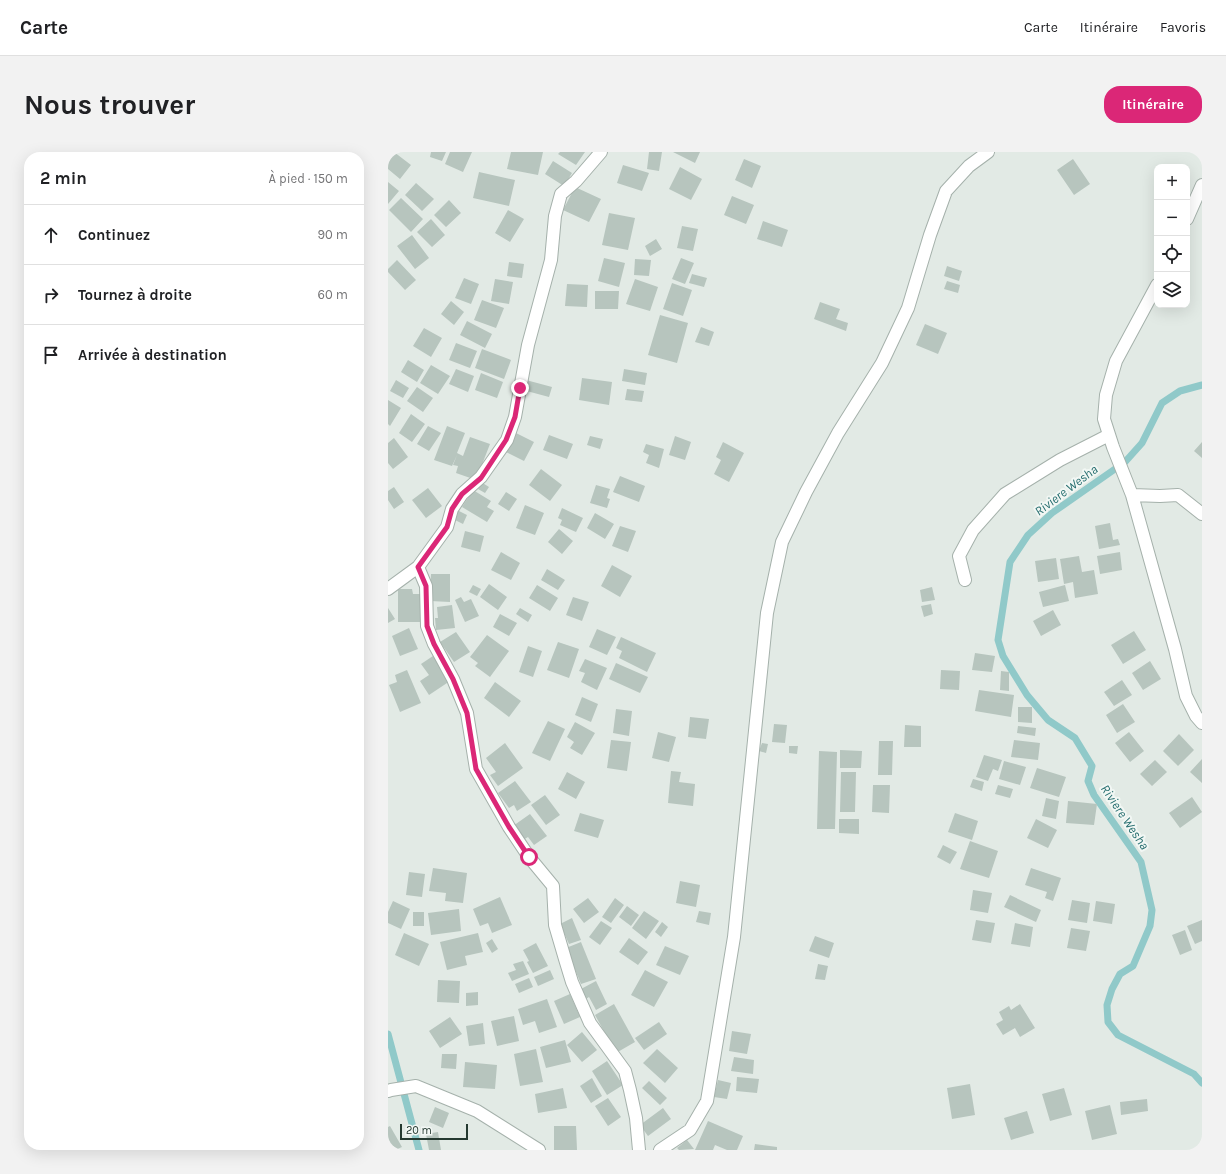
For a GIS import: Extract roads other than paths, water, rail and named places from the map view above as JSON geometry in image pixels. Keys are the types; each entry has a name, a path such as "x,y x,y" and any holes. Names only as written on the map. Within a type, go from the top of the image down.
{"street":[{"path":"388,589 418,567 447,527 452,509 462,494 481,478 506,440 515,417 528,345 551,260 555,216 561,194 576,181 601,152"},
{"path":"660,1150 690,1130 707,1102 734,937 767,613 782,542 806,492 838,433 882,363 908,308 930,235 946,191 969,166 988,152"},
{"path":"1190,212 1202,185"},
{"path":"1154,291 1116,362 1106,395 1104,419 1113,447 1132,495 1175,649 1186,696 1196,716 1202,723"},
{"path":"966,580 959,556 973,530 1005,494 1060,460 1109,435"},
{"path":"1132,495 1178,495 1202,514"},
{"path":"418,567 426,586 427,626 434,644 453,679 467,713 476,769 509,827 529,857 553,886 555,925 567,967 590,1023 624,1071 636,1118 639,1150"},
{"path":"390,1091 416,1086 477,1111 539,1150"}],"waterway":[{"name":"Riviere Wesha","path":"1202,385 1180,391 1162,403 1142,443 1125,462 1052,513 1028,535 1010,562 998,640 1003,656 1027,695 1048,720 1075,738 1092,766 1088,781 1094,795 1141,862 1152,910 1150,926 1133,966 1120,974 1112,989 1107,1005 1108,1022 1118,1035 1194,1074 1202,1083"},
{"path":"388,1034 419,1150"}]}
